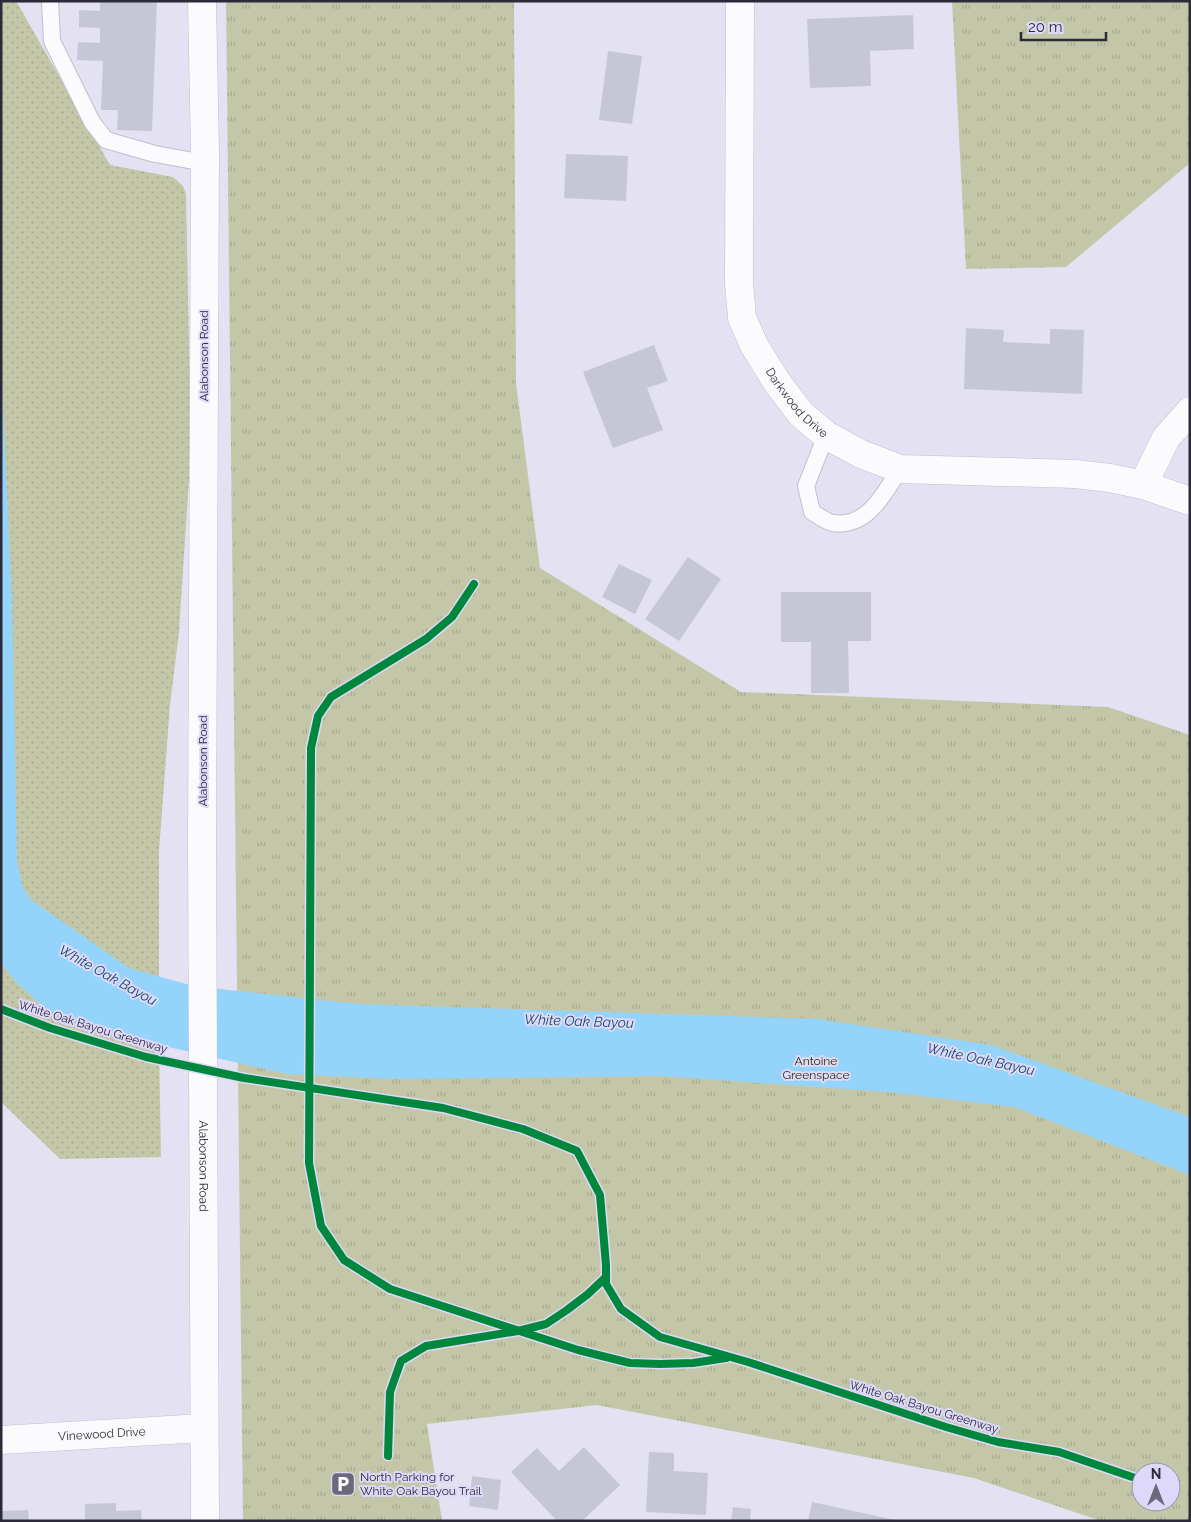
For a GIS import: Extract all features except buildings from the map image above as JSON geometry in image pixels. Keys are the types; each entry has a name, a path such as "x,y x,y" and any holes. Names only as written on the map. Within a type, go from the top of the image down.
{"street":[{"name":"Alabonson Road","path":"202,1 205,163 202,844 203,1428 205,1521"},
{"name":"Darkwood Drive","path":"740,1 739,283 742,318 754,345 776,382 801,414 826,435 861,454 900,469 1075,474 1110,478 1143,485 1190,501"},
{"path":"1143,485 1166,438 1190,411"},
{"name":"Vinewood Drive","path":"1,1440 203,1428"}],"lane":[{"path":"50,1 52,41 92,122 106,140 155,154 205,163"},
{"path":"826,435 806,486 812,512 831,523 850,523 873,510 900,469"}],"green space":[{"path":"1,1 16,1 110,165 173,177 183,186 186,194 190,402 189,479 179,632 170,705 159,851 161,1157 60,1159 1,1102"},
{"name":"Antoine Greenspace","path":"226,1 514,1 516,383 540,568 741,692 1108,707 1190,735 1190,1521 1101,1521 974,1478 597,1405 427,1424 442,1521 243,1521"},
{"path":"952,1 1190,1 1190,163 1066,267 966,269"}],"water":[{"name":"White Oak Bayou","path":"1,364 12,600 17,862 23,888 31,900 129,968 193,986 357,1004 817,1019 991,1045 1190,1117 1190,1175 1014,1107 887,1092 662,1076 395,1079 287,1074 116,1035 69,1022 43,1007 17,983 1,963"}],"cycle path":[{"path":"474,584 452,617 426,639 331,697 318,716 311,748 309,1163 321,1226 344,1260 390,1289 578,1350 630,1363 693,1363 726,1358"},
{"name":"White Oak Bayou Greenway","path":"1,1009 50,1028 146,1057 244,1078 443,1108 523,1129 577,1151 600,1195 606,1284 621,1309 660,1337 748,1362 946,1427 998,1442 1059,1452 1131,1477"},
{"path":"388,1456 390,1392 401,1361 426,1346 518,1331 546,1324 588,1294 606,1277"}],"place":[{"name":"North Parking for White Oak Bayou Trail","path":"343,1484"}]}
